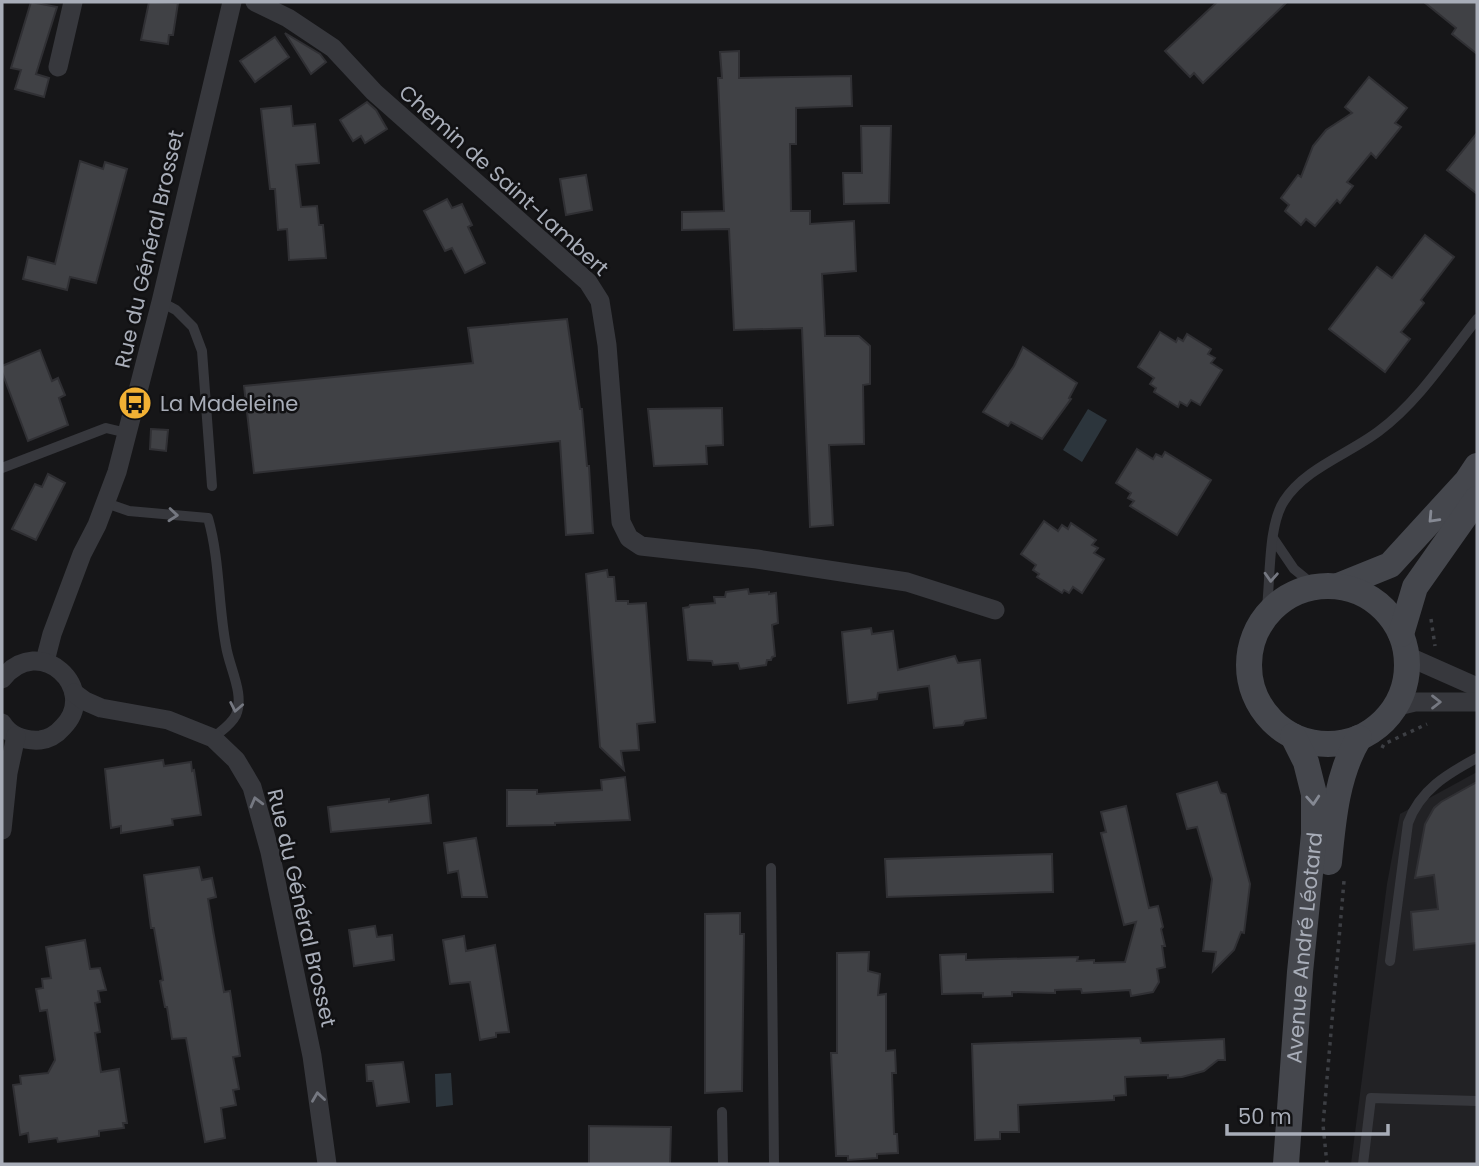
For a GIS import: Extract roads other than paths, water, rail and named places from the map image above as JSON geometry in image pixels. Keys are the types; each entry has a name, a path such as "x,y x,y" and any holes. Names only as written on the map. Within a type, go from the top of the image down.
{"main road":[{"path":"1477,466 1467,481 1390,565 1327,587 1288,596 1266,616 1251,647 1251,682 1266,714 1278,726 1309,742 1369,745 1379,725 1395,707 1402,691 1406,674 1404,645 1415,587 1477,499"},
{"path":"1327,587 1358,592 1376,601 1390,616 1404,645"},
{"name":"Avenue André Léotard","path":"1286,1164 1300,972 1314,834 1314,794 1306,762 1293,736"},
{"name":"Avenue André Léotard","path":"1305,1164 1318,970 1331,835 1348,755 1369,745"}],"street":[{"path":"58,67 74,2"},
{"name":"Rue du Général Brosset","path":"45,661 82,554 106,503 127,433 232,2"},
{"name":"Chemin de Saint-Lambert","path":"255,2 288,18 333,48 374,92 589,282 600,301 621,522 629,538 641,546 757,559 907,582 995,610"},
{"path":"1404,645 1477,687"},
{"path":"2,679 11,668 27,660 45,661 59,668 69,679 74,693 74,709 68,722 58,733 45,739 30,740 9,729 2,830"},
{"name":"Rue du Général Brosset","path":"74,693 101,708 168,720 213,738 236,761 252,787 270,852 312,1056 327,1164"},
{"path":"1395,707 1415,702 1477,702"}],"lane":[{"path":"161,302 176,310 194,327 202,351 212,486"},
{"path":"1266,616 1275,519 1285,499 1306,478 1379,431 1411,401 1477,319"},
{"path":"2,468 106,428 127,433"},
{"path":"106,503 129,510 208,518 213,536 226,647 238,693 237,714 213,738"},
{"path":"1272,538 1294,569 1327,587"},
{"path":"1390,961 1411,814 1423,795 1436,782 1477,758"},
{"path":"771,868 774,1164"},
{"path":"1363,1164 1371,1098 1477,1101"},
{"path":"722,1112 723,1164"}],"place":[{"name":"La Madeleine","path":"135,403"}]}
